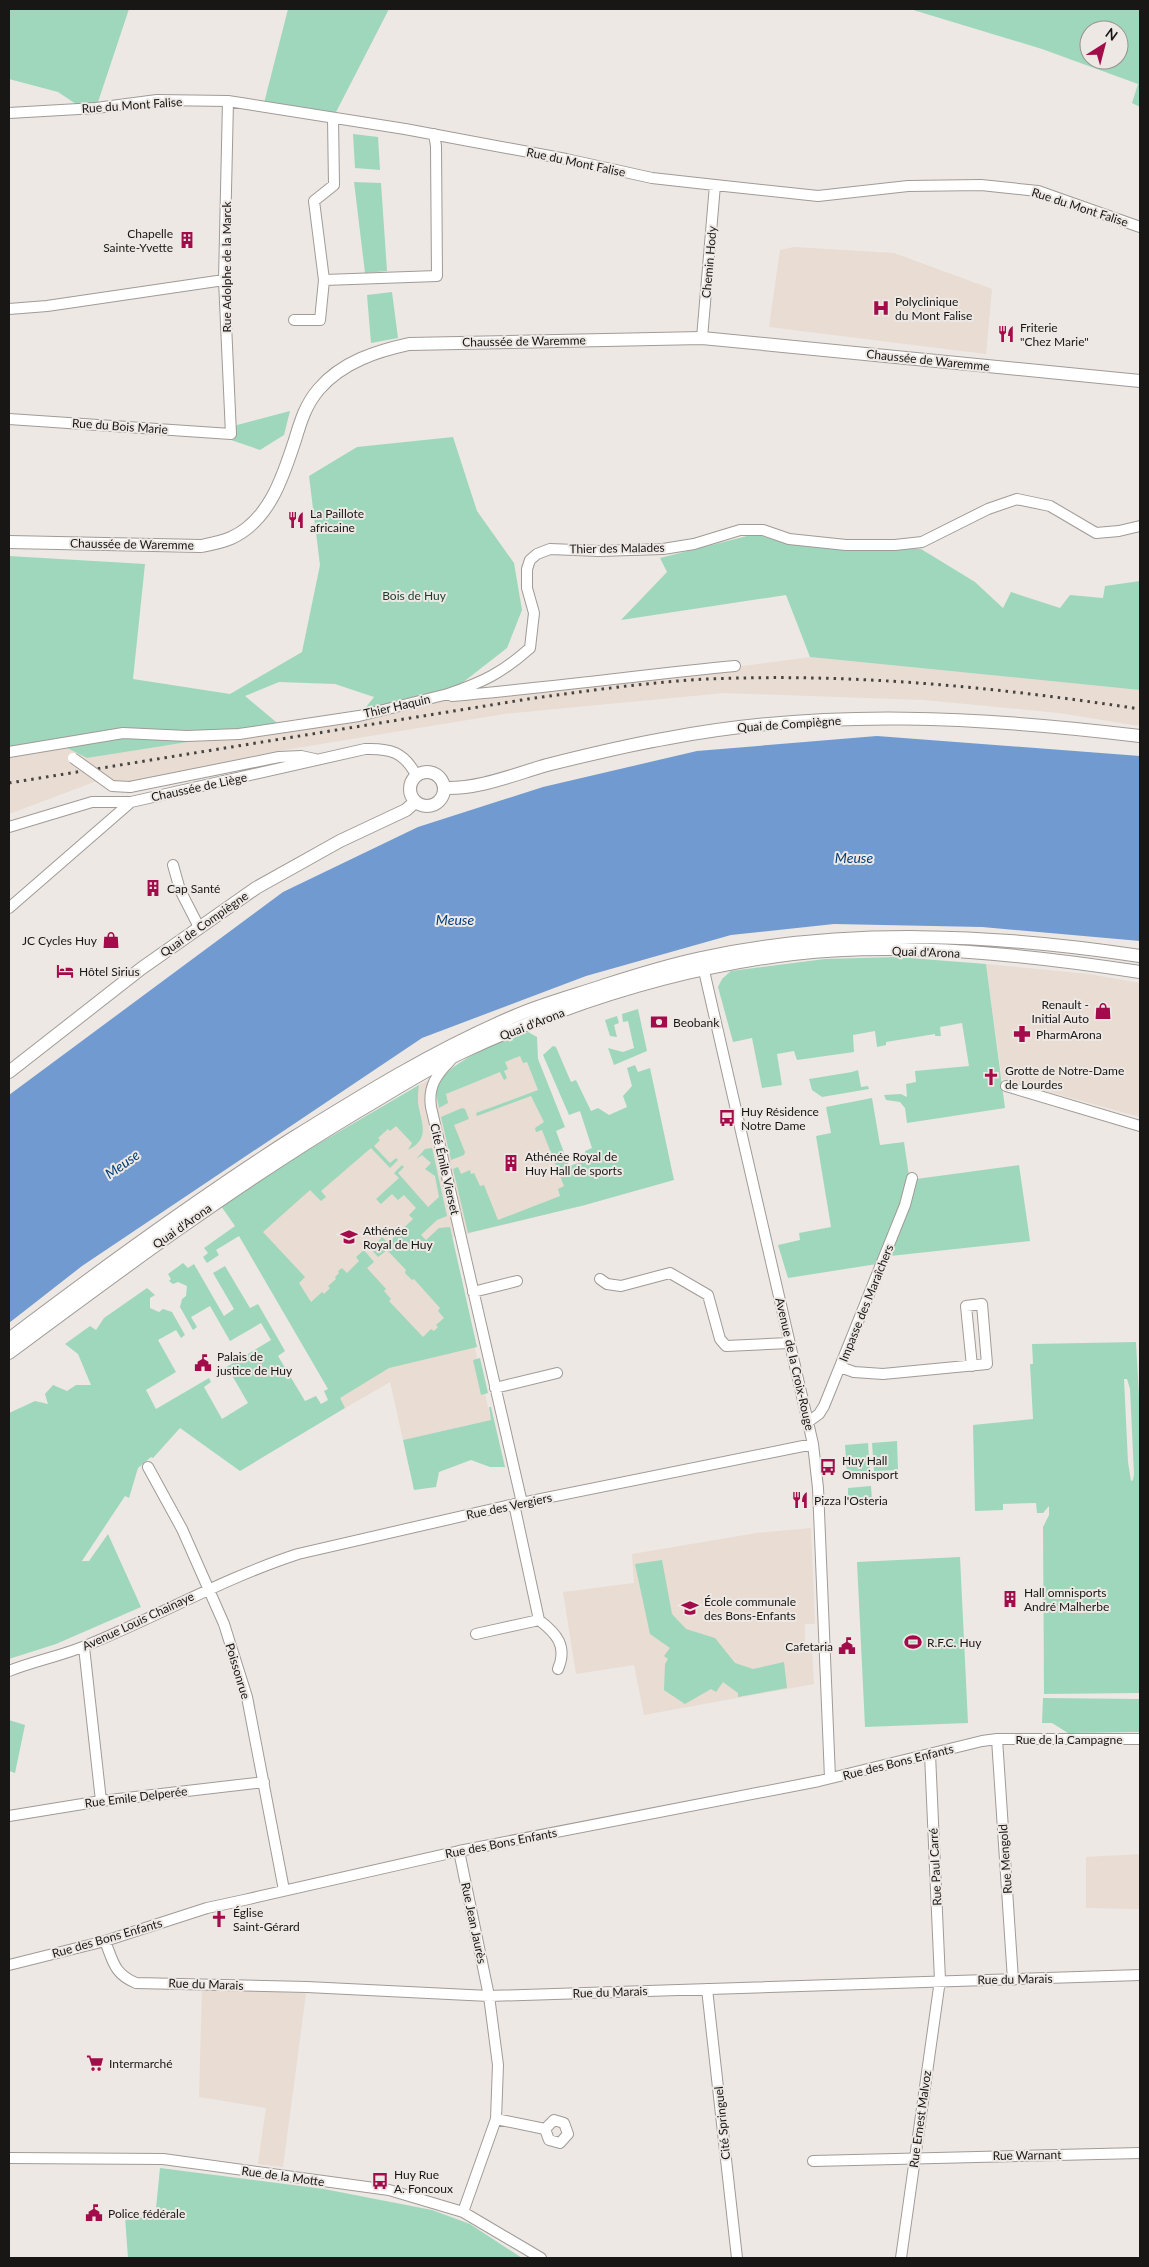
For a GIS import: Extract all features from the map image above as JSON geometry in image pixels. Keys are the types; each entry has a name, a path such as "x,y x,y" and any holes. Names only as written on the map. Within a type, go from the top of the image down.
{"main road":[{"name":"Chaussée de Waremme","path":"9,542 201,546 230,538 257,519 266,507 281,477 303,413 320,388 351,363 385,349 409,344 702,338 1140,381"},
{"name":"Quai de Compiègne","path":"444,788 481,785 548,765 669,738 783,722 918,718 1047,725 1140,736"},
{"path":"430,772 442,780 444,788 443,796 438,802 430,806 422,806 415,802 411,796 410,789 411,781 416,775 430,772"},
{"name":"Quai de Compiègne","path":"9,1072 142,968 256,888 301,861 406,810 415,802"},
{"name":"Quai d'Arona","path":"9,1339 236,1174 402,1072 452,1045 530,1010 624,979 703,963 760,947 818,940 928,937 1024,942 1140,956"},
{"name":"Quai d'Arona","path":"9,1353 177,1229 242,1184 315,1137 457,1055 534,1022 703,963 861,949 989,955 1140,972"}],"street":[{"name":"Rue du Mont Falise","path":"9,113 96,108 157,100 228,101 434,134 566,159 652,178 818,196 908,186 981,184 1038,191 1140,227"},
{"name":"Rue Adolphe de la Marck","path":"228,101 224,280 231,434"},
{"path":"294,320 320,320 324,280 314,201 334,185 334,118"},
{"path":"324,280 437,276 436,146 434,134"},
{"name":"Chemin Hody","path":"702,338 715,185"},
{"path":"9,308 47,306 224,280"},
{"name":"Rue du Bois Marie","path":"9,419 231,434"},
{"name":"Thier des Malades","path":"448,694 482,682 508,668 530,648 534,613 527,588 527,569 530,560 537,554 550,549 599,551 663,549 694,544 740,530 763,530 789,539 846,544 895,545 922,542 988,509 1017,499 1050,506 1096,533 1119,532 1140,526"},
{"name":"Thier Haquin","path":"9,752 123,733 187,736 239,734 358,716 448,694 452,696 505,692 634,675 735,666"},
{"path":"59,744 73,758 112,786 130,787 279,757 301,756 318,759"},
{"name":"Chaussée de Liège","path":"9,908 131,802 365,749 385,748 404,759 416,775"},
{"path":"9,827 92,802 131,802"},
{"path":"173,865 180,890 199,927"},
{"name":"Avenue de la Croix-Rouge","path":"703,963 813,1444 820,1526 828,1767 830,1778"},
{"name":"Cité Émile Vierset","path":"457,1055 439,1073 432,1083 429,1095 495,1388 539,1620"},
{"path":"1006,1086 1140,1126"},
{"name":"Impasse des Maraîchers","path":"808,1422 824,1406 905,1205 912,1178"},
{"path":"600,1279 607,1284 621,1286 666,1274 674,1275 708,1295 720,1339 726,1346 789,1343"},
{"path":"473,1292 516,1281"},
{"path":"840,1367 854,1372 883,1374 972,1366 987,1364 982,1304 966,1306 972,1366"},
{"path":"495,1388 557,1373"},
{"name":"Rue des Vergiers","path":"210,1588 269,1563 298,1554 518,1504 813,1444"},
{"name":"Poissonrue","path":"148,1467 182,1529 210,1588 224,1624 247,1697 284,1890"},
{"name":"Avenue Louis Chainaye","path":"9,1671 84,1647 210,1588"},
{"path":"476,1634 539,1620 553,1630 558,1638 562,1658 558,1669"},
{"path":"84,1647 101,1801"},
{"name":"Rue des Bons Enfants","path":"9,1965 105,1940 206,1908 284,1890 459,1851 830,1778 997,1739"},
{"name":"Rue de la Campagne","path":"997,1739 1140,1739"},
{"name":"Rue Mengold","path":"997,1739 1013,1980"},
{"name":"Rue Paul Carré","path":"930,1754 940,1980"},
{"name":"Rue Emile Delperée","path":"9,1816 101,1801 264,1782"},
{"name":"Rue Jean Jaurès","path":"459,1851 489,1996 498,2065 496,2119 463,2212"},
{"name":"Rue du Marais","path":"105,1940 114,1964 123,1978 136,1983 307,1987 489,1996 1140,1975"},
{"name":"Rue Ernest Malvoz","path":"901,2258 940,1980"},
{"name":"Cité Springuel","path":"707,1989 737,2258"},
{"path":"496,2119 545,2129"},
{"name":"Rue Warnant","path":"813,2161 1140,2153"},
{"name":"Rue de la Motte","path":"9,2158 164,2159 390,2190 463,2212 541,2258"}],"shaded area":[{"name":"Polyclinique du Mont Falise","path":"794,247 894,253 992,289 986,354 769,327 780,250"},
{"path":"810,657 1140,690 1140,726 1059,713 924,700 724,693 504,714 278,751 128,782 94,782 9,814 9,752 59,744 87,758 239,734 448,694 735,667"},
{"path":"986,964 1089,974 1140,983 1140,1117 1002,1079"},
{"name":"Athénée Royal de Huy","path":"516,1035 585,1205 450,1238 491,1420 403,1440 390,1382 345,1408 227,1209 419,1085"},
{"name":"École communale des Bons-Enfants","path":"811,1528 815,1624 805,1624 805,1649 812,1649 814,1684 644,1715 634,1665 576,1674 563,1592 634,1583 632,1554 757,1533"},
{"path":"1140,1854 1140,1909 1086,1908 1086,1857"},
{"path":"202,1989 306,1993 283,2167 258,2164 266,2108 199,2097"}],"green space":[{"path":"9,9 129,9 96,108 76,104 58,92 9,79"},
{"path":"288,9 389,9 333,118 263,107"},
{"path":"910,9 1140,9 1140,107 1132,103 1138,84 1100,70 1129,70 1129,20 1079,20 1079,62 1042,49"},
{"path":"353,134 378,137 380,170 355,168"},
{"path":"354,182 381,183 387,271 365,273"},
{"path":"392,292 398,338 371,343 367,295"},
{"path":"290,411 284,435 260,450 231,440 237,425"},
{"name":"Bois de Huy","path":"453,437 477,511 514,563 522,610 507,648 448,694 359,716 374,697 335,684 279,682 245,696 282,727 87,758 59,744 9,752 9,556 145,564 133,679 230,694 302,652 320,565 309,476 357,447"},
{"path":"755,534 794,545 921,549 975,582 1003,608 1011,592 1060,608 1070,595 1103,598 1105,586 1140,581 1140,690 810,657 786,595 621,620 667,572 660,558"},
{"path":"897,957 986,964 1005,1108 907,1123 905,1108 900,1102 886,1100 884,1095 901,1094 907,1097 906,1084 916,1082 915,1071 969,1066 962,1023 940,1027 941,1036 935,1036 935,1034 886,1042 886,1045 877,1047 875,1031 853,1035 854,1052 797,1060 794,1051 777,1054 782,1085 762,1088 752,1038 733,1042 718,987 722,979 731,971 825,959"},
{"path":"638,1009 647,1051 614,1065 608,1048 623,1052 634,1048 628,1021 623,1022 622,1014"},
{"path":"617,1016 619,1023 614,1025 617,1037 610,1036 605,1020"},
{"path":"528,1032 537,1037 538,1059 565,1127 556,1131 569,1166 587,1160 585,1151 592,1148 580,1111 569,1115 543,1055 553,1046 556,1047 571,1082 576,1080 591,1111 598,1108 609,1115 627,1107 623,1096 632,1086 627,1068 635,1065 638,1072 650,1068 674,1180 585,1205 468,1233 453,1169 458,1167 461,1174 470,1170 471,1174 474,1173 480,1186 484,1185 498,1220 560,1196 558,1189 564,1186 542,1130 536,1132 535,1128 544,1122 531,1096 477,1116 476,1113 538,1090 527,1062 523,1063 520,1056 505,1062 508,1069 504,1071 507,1078 504,1080 500,1072 446,1094 448,1103 439,1108 436,1093 438,1084 444,1075 478,1052"},
{"path":"858,1070 861,1087 868,1086 869,1089 822,1097 812,1090 809,1079"},
{"path":"419,1085 418,1101 423,1128 420,1140 416,1145 408,1150 412,1143 396,1126 390,1131 388,1129 378,1138 380,1140 374,1146 390,1163 396,1158 398,1160 390,1168 371,1148 321,1191 326,1197 321,1201 310,1190 263,1232 305,1277 299,1283 311,1302 322,1292 324,1294 330,1288 328,1286 336,1279 338,1271 342,1268 347,1273 359,1261 356,1257 364,1250 374,1262 367,1268 386,1289 384,1291 391,1299 389,1301 423,1337 431,1329 434,1331 438,1327 436,1325 444,1318 438,1311 440,1308 414,1279 412,1280 405,1273 406,1270 387,1250 378,1257 371,1249 382,1237 388,1243 413,1219 409,1215 416,1208 404,1195 398,1200 392,1194 381,1204 376,1199 399,1178 394,1173 402,1165 404,1167 398,1173 428,1207 439,1197 435,1176 425,1169 431,1163 422,1155 416,1159 425,1149 432,1148 447,1216 437,1220 421,1235 426,1240 439,1228 450,1227 477,1347 389,1368 340,1398 345,1408 240,1471 180,1428 153,1458 151,1457 138,1468 129,1498 125,1496 82,1561 89,1561 108,1534 141,1607 56,1644 9,1659 9,1413 35,1401 48,1404 45,1394 53,1385 67,1391 76,1385 91,1385 78,1354 65,1344 90,1326 96,1330 104,1318 147,1288 155,1295 150,1298 150,1308 159,1312 163,1309 172,1312 185,1335 181,1338 176,1330 158,1340 176,1372 146,1390 156,1409 209,1378 211,1382 204,1387 222,1419 248,1403 230,1372 223,1376 220,1371 271,1340 261,1323 230,1341 210,1306 191,1317 197,1327 193,1330 180,1307 182,1299 186,1296 187,1286 178,1282 173,1284 169,1281 171,1279 168,1274 183,1263 188,1268 194,1264 224,1316 234,1309 213,1273 225,1266 250,1308 258,1304 285,1351 278,1356 305,1401 316,1396 321,1404 328,1400 324,1391 328,1389 239,1236 216,1250 219,1255 207,1263 203,1257 208,1253 204,1248 235,1226 221,1206 229,1196"},
{"path":"872,1098 880,1145 904,1142 909,1176 904,1198 877,1264 788,1278 778,1245 800,1240 799,1233 831,1227 816,1136 831,1133 826,1107"},
{"path":"462,1108 465,1109 469,1119 454,1125 465,1152 464,1155 451,1160 441,1117"},
{"path":"1019,1165 1030,1241 890,1256 916,1179"},
{"path":"1136,1342 1140,1414 1140,1693 1044,1694 1043,1527 1049,1515 1049,1506 1043,1513 1037,1513 1036,1503 1003,1504 1003,1510 975,1511 973,1425 1033,1419 1030,1364 1033,1364 1032,1344","holes":["1124,1379 1127,1379 1130,1389 1134,1474 1131,1481 1128,1462"]},
{"path":"480,1358 488,1393 481,1395 473,1360"},
{"path":"489,1407 491,1407 505,1467 490,1467 471,1460 439,1472 436,1487 414,1490 403,1440 491,1420"},
{"path":"897,1441 898,1470 874,1471 872,1443"},
{"path":"868,1443 870,1472 847,1473 845,1445"},
{"path":"871,1486 872,1500 848,1501 848,1488"},
{"name":"R.F.C. Huy","path":"960,1557 968,1723 865,1727 857,1562"},
{"path":"662,1560 672,1614 686,1629 715,1638 735,1663 753,1669 784,1662 787,1688 738,1697 738,1693 723,1682 716,1692 711,1689 685,1704 664,1690 665,1664 668,1659 664,1656 670,1648 650,1634 635,1564"},
{"path":"1043,1698 1140,1699 1140,1732 1068,1733 1052,1723 1042,1723"},
{"path":"9,1720 25,1725 15,1773 9,1771"},
{"path":"160,2168 324,2189 432,2210 470,2224 522,2258 128,2258 125,2217 155,2218"}],"water":[{"name":"Meuse","path":"877,736 1140,756 1140,941 982,927 834,924 731,935 586,976 422,1038 82,1266 9,1323 9,1095 283,892 418,827 543,787 697,751"}],"railway":[{"path":"9,783 528,699 685,680 763,678 871,680 978,688 1140,709"}],"place":[{"name":"Chapelle Sainte-Yvette","path":"187,240"},
{"name":"Polyclinique du Mont Falise","path":"881,308"},
{"name":"Friterie \"Chez Marie\"","path":"1006,334"},
{"name":"La Paillote africaine","path":"296,520"},
{"name":"Cap Santé","path":"153,888"},
{"name":"JC Cycles Huy","path":"111,940"},
{"name":"Hôtel Sirius","path":"65,971"},
{"name":"Renault - Initial Auto","path":"1103,1011"},
{"name":"Beobank","path":"659,1022"},
{"name":"PharmArona","path":"1022,1034"},
{"name":"Grotte de Notre-Dame de Lourdes","path":"991,1077"},
{"name":"Huy Résidence Notre Dame","path":"727,1118"},
{"name":"Athénée Royal de Huy Hall de sports","path":"511,1163"},
{"name":"Athénée Royal de Huy","path":"349,1237"},
{"name":"Palais de justice de Huy","path":"203,1363"},
{"name":"Huy Hall Omnisport","path":"828,1467"},
{"name":"Pizza l'Osteria","path":"800,1500"},
{"name":"Hall omnisports André Malherbe","path":"1010,1599"},
{"name":"École communale des Bons-Enfants","path":"690,1608"},
{"name":"R.F.C. Huy","path":"913,1642"},
{"name":"Cafetaria","path":"847,1646"},
{"name":"Église Saint-Gérard","path":"219,1919"},
{"name":"Intermarché","path":"95,2063"},
{"name":"Huy Rue A. Foncoux","path":"380,2181"},
{"name":"Police fédérale","path":"94,2213"}]}
